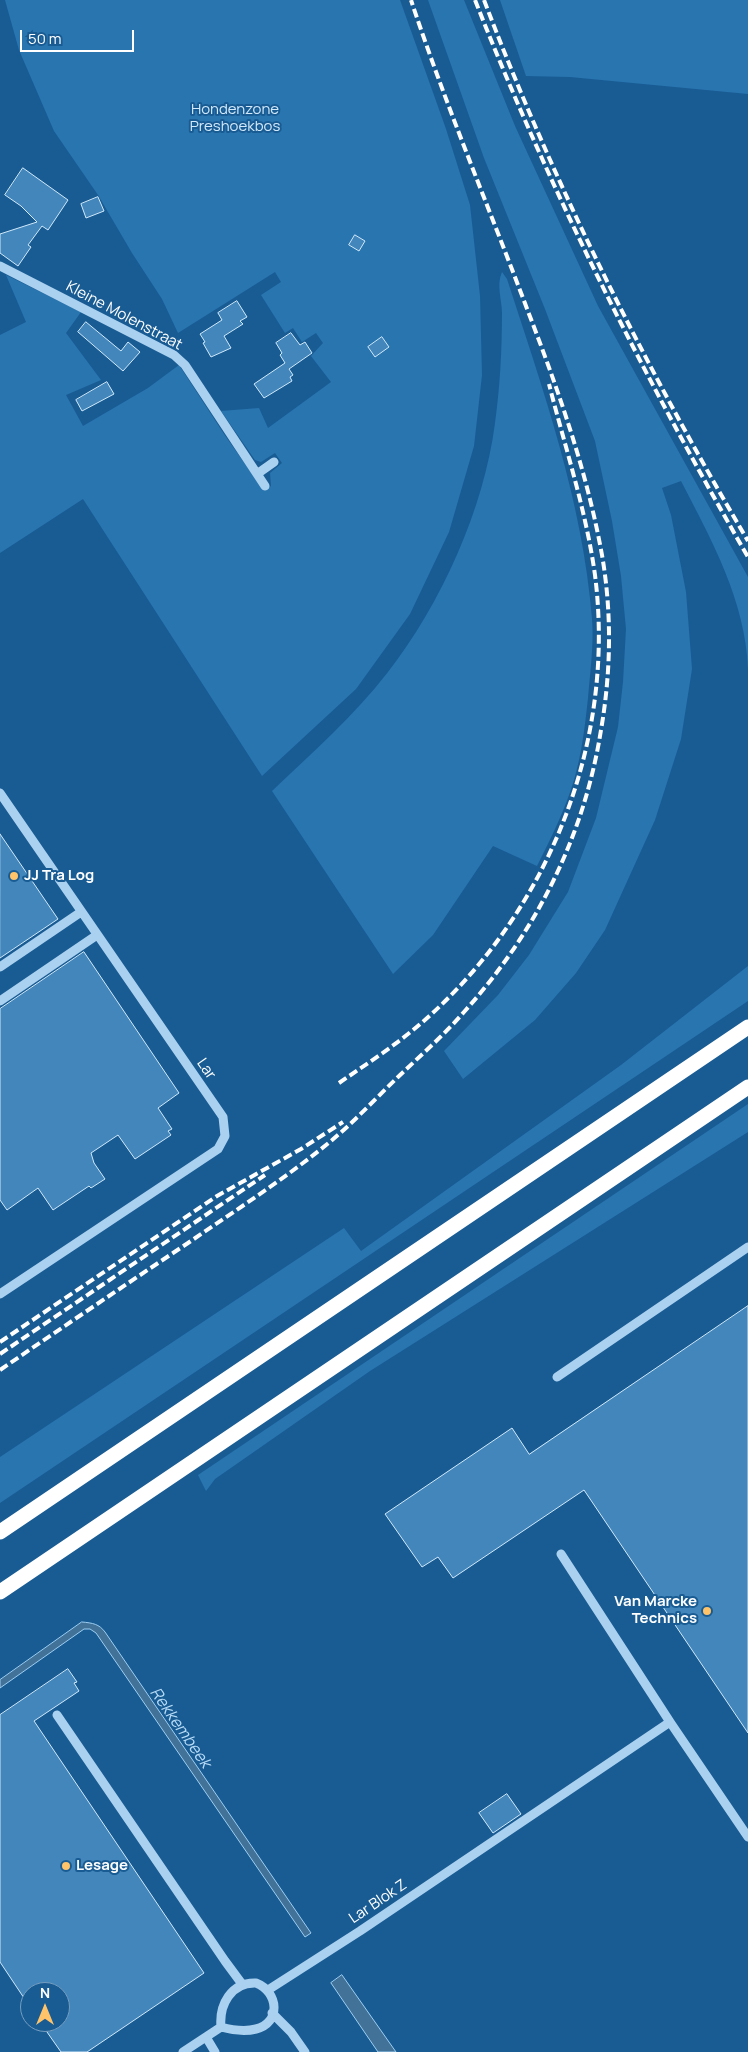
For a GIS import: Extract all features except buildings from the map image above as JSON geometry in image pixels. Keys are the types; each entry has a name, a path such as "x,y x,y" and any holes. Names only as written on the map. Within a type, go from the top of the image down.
{"highway":[{"path":"0,1532 748,1027"},
{"path":"0,1592 748,1087"}],"street":[{"name":"Kleine Molenstraat","path":"0,266 180,360 265,486"},
{"path":"257,474 274,462"},
{"name":"Lar","path":"0,793 223,1117 225,1136 218,1149 0,1294"},
{"path":"0,967 81,912"},
{"path":"0,1001 96,935"},
{"path":"556,1377 748,1247"},
{"path":"561,1554 670,1722 748,1837"},
{"path":"57,1715 242,1984"},
{"name":"Lar Blok Z","path":"268,1990 670,1722"},
{"path":"256,1983 268,1990 274,2001 272,2013 266,2024 257,2029 233,2031 221,2027 220,2015 232,1992 242,1984 256,1983"},
{"path":"272,2013 291,2032 304,2052"},
{"path":"183,2052 221,2027"},
{"path":"206,2037 215,2052"}],"green space":[{"name":"Hondenzone Preshoekbos","path":"5,0 400,0 446,129 470,205 480,296 482,375 474,446 449,532 410,614 356,689 262,776 83,499 0,553 0,335 26,322 6,275 81,312 66,333 101,380 66,395 83,426 148,388 179,365 264,491 271,486 270,473 282,463 275,453 261,462 255,460 221,411 259,408 268,428 331,382 311,356 323,343 316,333 302,342 293,328 285,333 261,295 281,282 275,272 178,333 162,299 98,195 54,131 19,50"},
{"path":"428,0 464,0 515,126 598,306 748,577 748,669 741,619 734,595 715,549 681,481 662,488 671,515 686,592 692,669 681,739 655,820 605,930 576,973 535,1020 463,1079 444,1051 498,995 529,955 568,892 596,818 618,727 626,629 621,576 612,521 595,441 545,309 484,158"},
{"path":"500,0 748,0 748,94 570,77 526,76"},
{"path":"502,272 507,279 560,447 580,532 592,619 591,668 583,739 577,770 570,791 537,866 493,846 433,935 393,974 272,791 347,719 388,672 426,616 457,554 481,489 495,423 501,355 502,313 499,287"},
{"path":"748,966 748,1001 0,1503 0,1457 344,1228 361,1251 621,1065"},
{"path":"748,1104 748,1132 370,1371 215,1479 206,1491 198,1475"}],"shaded area":[{"path":"82,1622 95,1624 105,1632 311,1933 305,1937 96,1633 90,1629 84,1629 0,1688 0,1680"},
{"path":"342,1975 396,2052 378,2052 331,1983"}],"railway":[{"path":"0,1370 279,1181 314,1155 357,1117 440,1037 490,981 535,916 553,881 583,808 601,730 607,686 609,621 605,577 596,524 580,463 551,373 453,119 411,0"},
{"path":"475,0 504,72 567,214 636,353 748,557"},
{"path":"484,0 541,139 604,276 674,410 748,541"},
{"path":"339,1083 394,1045 426,1019 470,975 508,926 540,874 565,818 583,759 595,699 599,637 595,575 581,503 549,384"},
{"path":"0,1342 217,1196 301,1149 343,1122"},
{"path":"0,1354 265,1175"}],"place":[{"name":"JJ Tra Log","path":"14,876"},
{"name":"Van Marcke Technics","path":"707,1611"},
{"name":"Lesage","path":"66,1866"}],"water label":[{"name":"Rekkembeek","path":"180,1728"}]}
